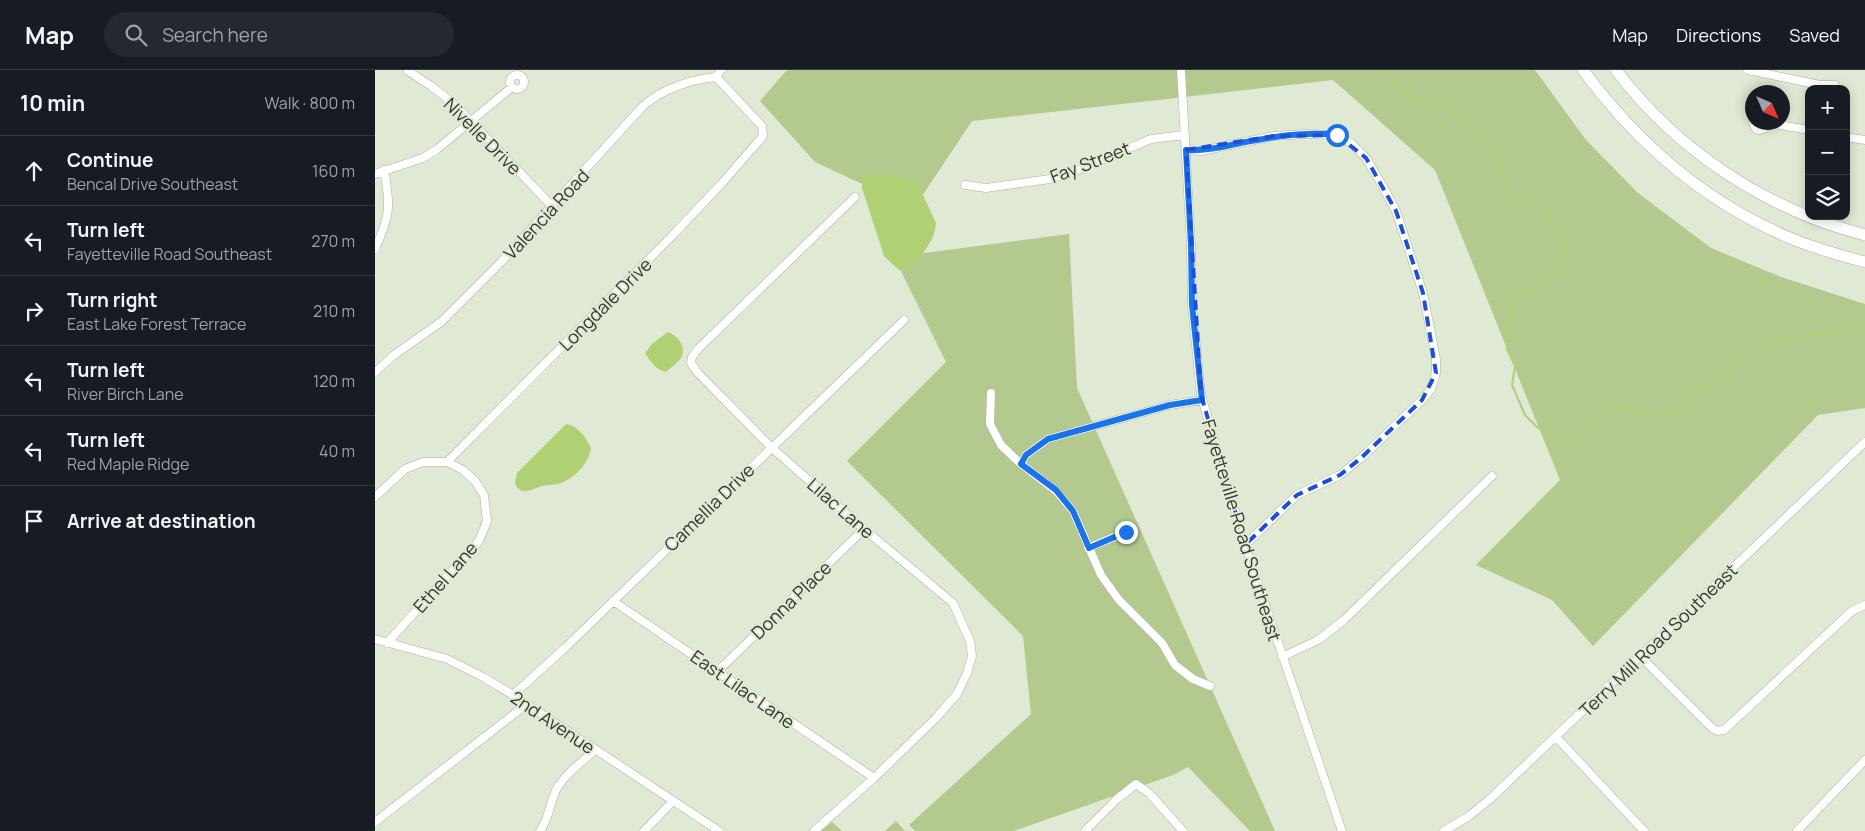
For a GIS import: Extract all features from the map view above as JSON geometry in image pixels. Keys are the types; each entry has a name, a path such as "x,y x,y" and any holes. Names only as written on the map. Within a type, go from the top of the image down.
{"highway":[{"path":"1583,70 1601,95 1638,135 1679,172 1708,193 1748,218 1800,242 1865,262"},
{"path":"1616,70 1643,102 1670,128 1708,161 1727,174 1795,211 1865,235"}],"street":[{"path":"716,77 721,70"},
{"name":"Fayetteville Road Southeast","path":"1181,70 1191,245 1192,305 1202,400 1245,545 1342,831"},
{"path":"1748,70 1821,85"},
{"name":"Nivelle Drive","path":"408,71 453,103 553,207"},
{"name":"Valencia Road","path":"375,372 394,355 441,322 519,244 643,106 667,90 702,79 716,77"},
{"name":"Longdale Drive","path":"447,462 672,236 763,136 762,126 716,77"},
{"path":"375,174 423,158 436,150 512,86"},
{"path":"1790,127 1805,129"},
{"path":"1186,150 1201,151 1274,136 1304,134 1337,135 1351,143 1366,158 1383,185 1395,211 1423,293 1436,359 1436,373 1431,389 1422,400 1361,458 1340,475 1297,495 1245,545"},
{"name":"Fay Street","path":"965,184 986,188 1050,179 1070,173 1151,139 1185,135"},
{"path":"1850,138 1865,140"},
{"path":"375,249 387,222 389,197 384,170"},
{"name":"Lilac Lane","path":"814,831 874,778 936,718 957,694 967,673 972,656 970,641 953,603 863,529 771,447 697,372 691,362 699,348 855,197"},
{"name":"Camellia Drive","path":"513,695 904,320"},
{"path":"991,393 990,424 1001,444 1021,464 1056,490 1073,511 1101,575 1119,600 1162,643 1175,665 1193,679 1210,686"},
{"path":"1021,464 1026,455 1048,439 1170,405 1202,400"},
{"name":"Terry Mill Road Southeast","path":"1444,831 1469,816 1490,799 1865,442"},
{"path":"375,498 405,469 423,462 447,462"},
{"name":"Ethel Lane","path":"387,643 479,541 487,521 484,495 475,481 463,470 447,462"},
{"path":"1282,657 1318,640 1344,620 1492,476"},
{"name":"Donna Place","path":"718,671 863,529"},
{"path":"1089,548 1126,532"},
{"name":"East Lilac Lane","path":"613,601 874,778"},
{"path":"1641,657 1713,728 1718,731 1724,730 1852,611 1865,605"},
{"name":"2nd Avenue","path":"375,638 447,659 483,677 719,831"},
{"path":"375,822 527,704"},
{"path":"1556,738 1643,831"},
{"path":"541,831 557,790 569,775 595,750"},
{"path":"1802,830 1865,760"},
{"path":"1085,831 1117,799 1136,784 1149,793 1183,831"},
{"path":"644,831 673,801"}],"highlighted area":[{"path":"1337,135 1366,158 1396,211 1423,293 1436,373 1422,400 1361,458 1340,475 1297,495 1245,545 1201,395 1186,150 1274,136"}],"shaded area":[{"path":"787,70 1535,70 1586,140 1638,193 1711,248 1781,277 1865,304 1865,408 1818,415 1593,646 1552,600 1476,565 1560,480 1435,170 1333,80 972,121 914,208 815,162 760,101"},
{"path":"881,174 917,182 936,223 930,243 907,270 899,270 884,256 862,188 862,182 865,177"},
{"path":"1069,234 1077,388 1275,831 1250,831 1188,767 1173,775 1014,831 915,831 909,825 1031,714 1023,636 847,461 946,362 894,257"},
{"path":"668,332 681,342 683,354 680,360 666,372 656,367 645,353 652,344"},
{"path":"566,424 574,427 581,433 591,448 583,466 575,475 564,482 527,491 520,490 515,483 517,473"},
{"path":"896,821 905,831 885,831"},
{"path":"832,822 842,831 821,831"}],"waterway":[{"path":"1377,70 1387,84 1420,100 1445,105 1471,131 1484,137 1500,155 1505,189 1511,195 1544,207 1556,229 1564,251 1557,269 1544,284 1518,291 1512,300 1507,339 1507,349 1515,366 1512,385 1525,415 1550,436 1570,443 1583,433 1598,408 1607,411 1624,406 1647,415 1672,415 1689,403 1688,397 1698,387 1705,387 1720,381 1754,348 1767,343 1809,335 1865,330"}],"route":[{"path":"1126,532 1089,548 1073,511 1056,490 1021,464 1026,455 1048,439 1170,405 1202,400 1192,305 1186,150 1201,151 1274,136 1324,133 1337,135"}]}
